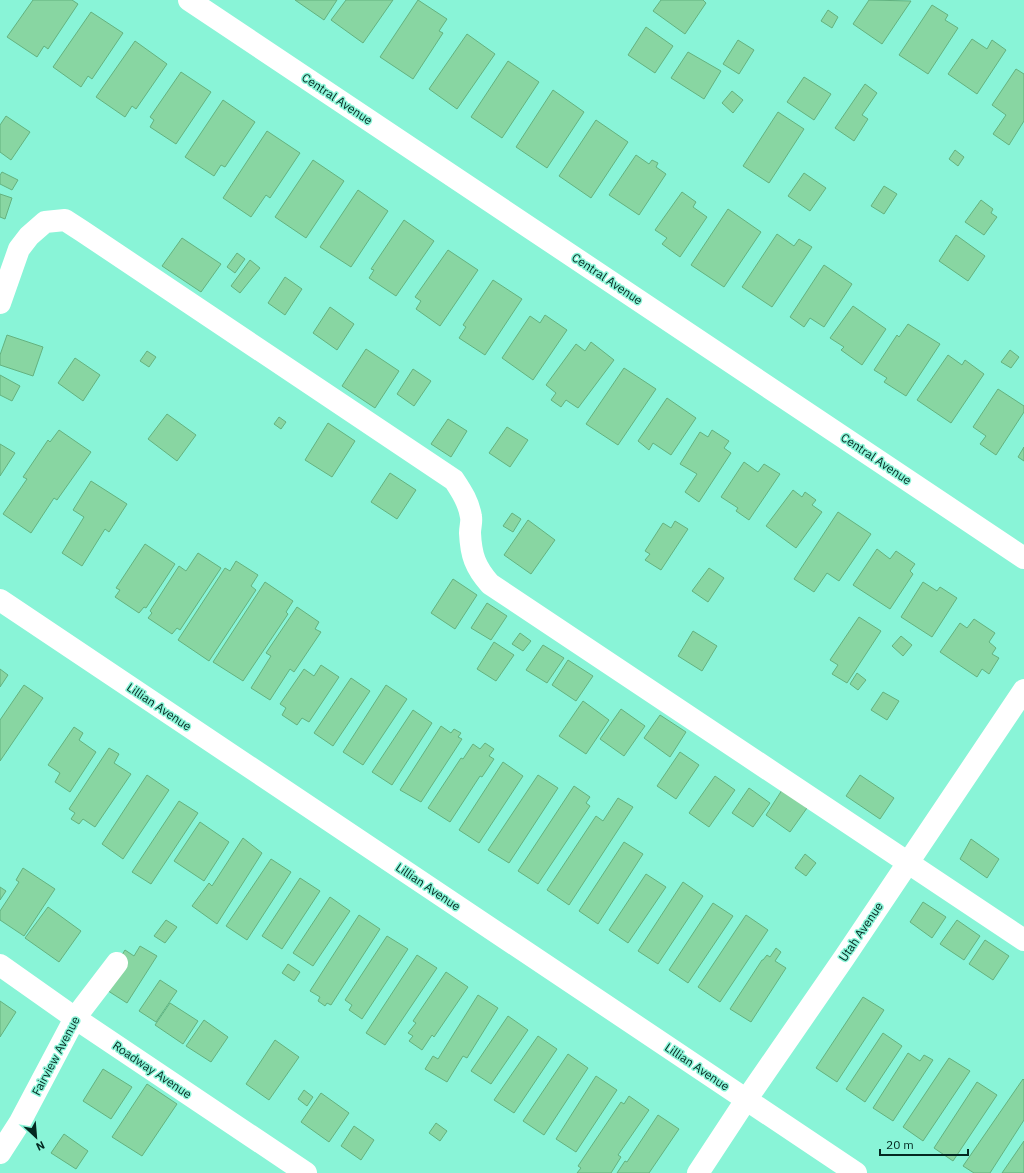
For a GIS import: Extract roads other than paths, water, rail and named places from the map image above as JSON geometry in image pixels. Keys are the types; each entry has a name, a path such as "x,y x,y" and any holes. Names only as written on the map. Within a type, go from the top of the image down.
{"street":[{"name":"Central Avenue","path":"189,0 1024,558"},
{"path":"0,302 19,249 29,236 45,222 65,220 454,480 468,503 471,518 471,546 474,560 480,573 490,584 1024,940"},
{"name":"Lillian Avenue","path":"0,600 856,1173"},
{"name":"Utah Avenue","path":"698,1173 1024,690"},
{"name":"Fairview Avenue","path":"0,1153 20,1122 75,1018 117,963"},
{"name":"Roadway Avenue","path":"0,965 75,1018 306,1173"}]}
